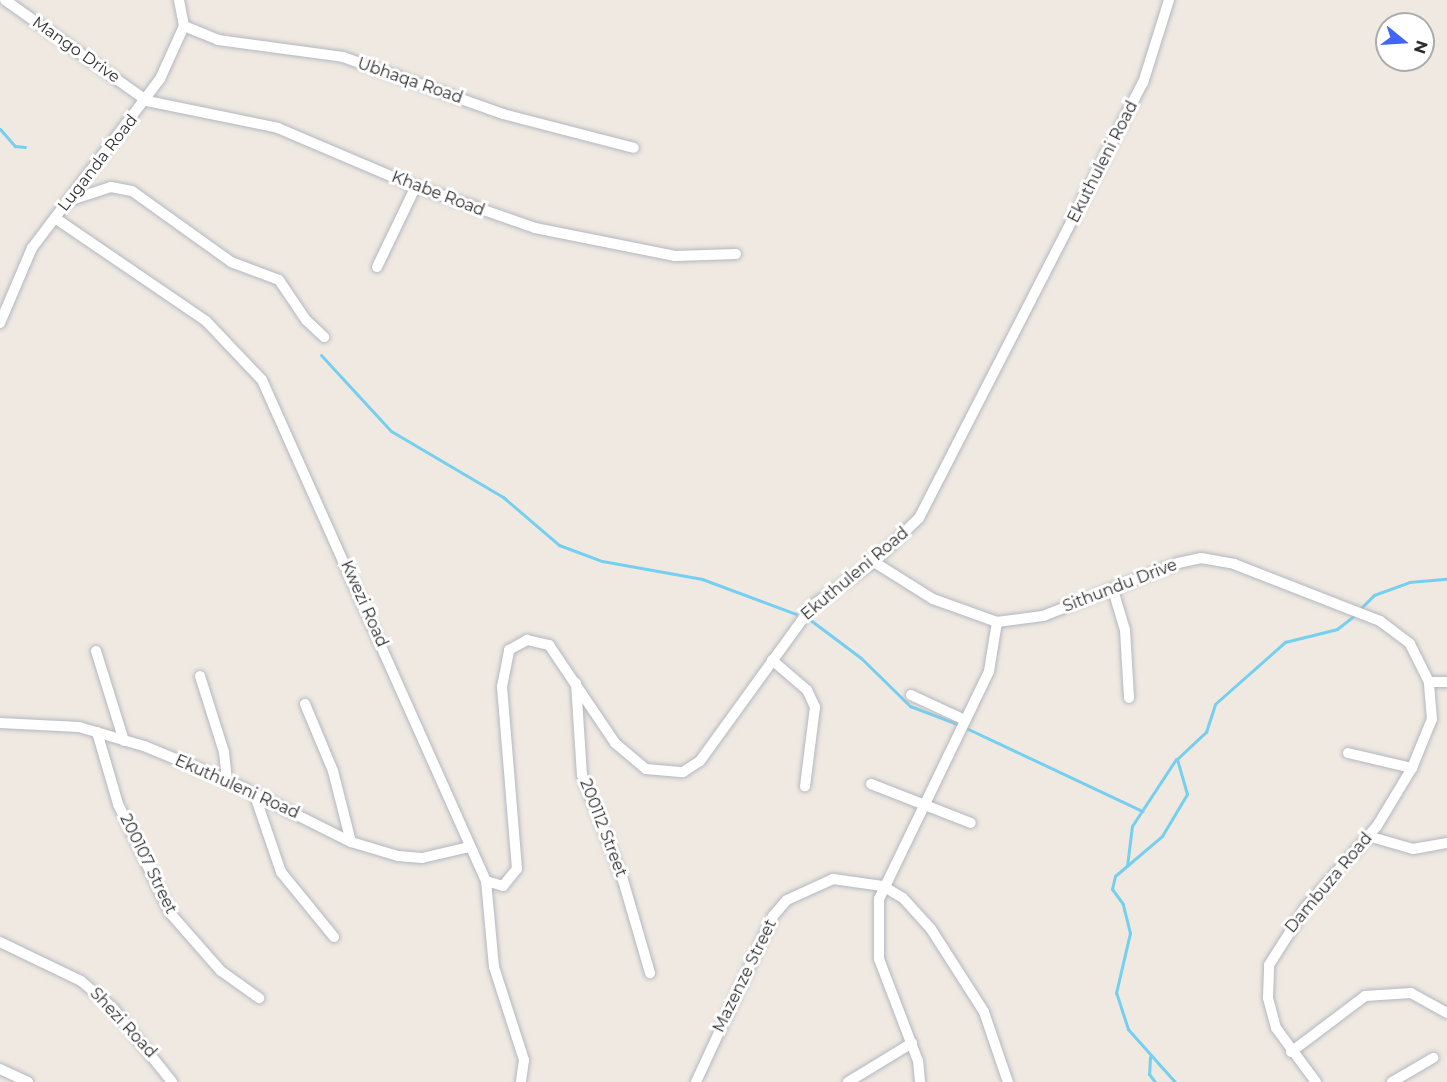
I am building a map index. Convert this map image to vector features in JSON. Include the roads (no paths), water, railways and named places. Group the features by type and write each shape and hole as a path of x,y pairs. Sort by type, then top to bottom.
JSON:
{"street":[{"name":"Mango Drive","path":"5,0 147,101"},
{"path":"179,0 184,26"},
{"name":"Ekuthuleni Road","path":"486,881 503,886 517,869 503,663 518,643 538,641 549,645 576,679 615,743 639,764 665,774 683,772 700,761 813,605 874,562 919,518 963,441 1143,83 1169,0"},
{"name":"Luganda Road","path":"0,323 17,276 55,218 147,101 184,26"},
{"name":"Ubhaqa Road","path":"184,26 238,44 343,57 503,114 634,148"},
{"name":"Khabe Road","path":"147,101 278,128 494,216 580,238 697,259 736,254"},
{"path":"377,267 416,186"},
{"path":"71,200 111,187 132,191 231,262 279,280 306,320 324,337"},
{"name":"Kwezi Road","path":"55,218 206,321 262,380 486,881 494,968 524,1060 520,1082"},
{"name":"Sithundu Drive","path":"874,562 933,599 997,622 1043,616 1201,558 1234,564 1351,605 1380,621 1410,645 1429,682"},
{"path":"1113,590 1125,630 1129,698"},
{"path":"920,1082 912,1043 879,959 876,924 883,886 920,804 989,670 997,622"},
{"path":"96,651 124,741"},
{"path":"772,660 807,690 815,707 805,786"},
{"path":"200,676 224,752 227,780"},
{"name":"200112 Street","path":"576,679 582,775 623,880 650,973"},
{"path":"1429,682 1447,682"},
{"name":"Dambuza Road","path":"1316,1082 1291,1052 1276,1028 1268,998 1269,965 1305,907 1368,836 1412,768 1432,719 1429,682"},
{"path":"911,695 965,720"},
{"path":"306,704 333,771 351,842"},
{"name":"Ekuthuleni Road","path":"0,723 97,732 124,741 227,780 351,842 422,858 469,847"},
{"name":"200107 Street","path":"97,732 118,804 170,913 221,971 259,998"},
{"path":"1348,753 1412,768"},
{"path":"871,784 971,823"},
{"path":"254,793 277,865 334,937"},
{"path":"1368,836 1413,849 1447,843"},
{"name":"Mazenze Street","path":"696,1082 755,951 787,900 833,879 883,886"},
{"path":"883,886 903,898 963,972 984,1012 1008,1082"},
{"name":"Shezi Road","path":"0,942 81,981 126,1022 172,1082"},
{"path":"1291,1052 1365,996 1411,993 1447,1013"},
{"path":"848,1082 912,1043"},
{"path":"1392,1082 1433,1058"},
{"path":"0,1069 28,1082"}],"waterway":[{"path":"0,129 15,146 25,147"},
{"path":"321,355 391,431 503,497 559,545 602,561 702,579 796,614"},
{"path":"1359,610 1374,595 1409,582 1447,579"},
{"path":"1175,1082 1128,1029 1116,993 1130,933 1123,904 1112,889 1115,876 1162,836 1187,794 1177,759 1206,732 1215,704 1285,642 1337,629 1355,615"},
{"path":"809,619 861,658 910,706 960,725"},
{"path":"966,728 1142,811"},
{"path":"1127,866 1132,826 1176,759"},
{"path":"1150,1057 1149,1074 1155,1082"}]}
